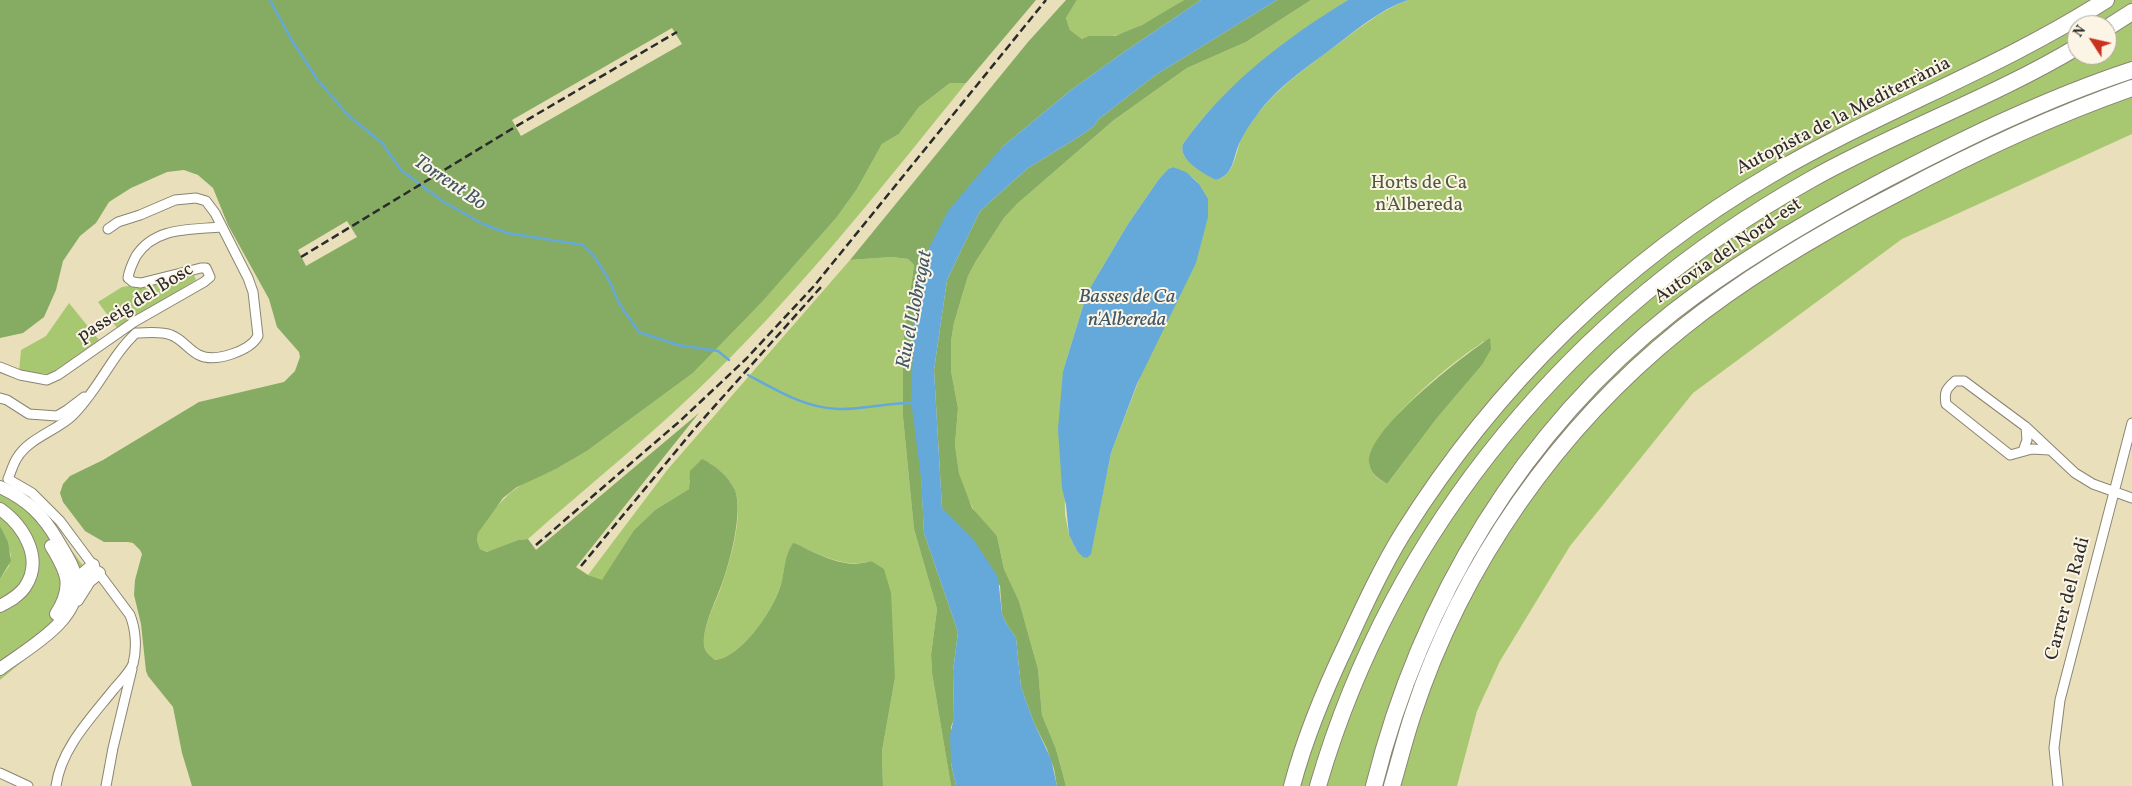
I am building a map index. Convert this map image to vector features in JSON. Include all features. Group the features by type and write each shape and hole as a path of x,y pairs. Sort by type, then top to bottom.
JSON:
{"highway":[{"name":"Autopista de la Mediterrània","path":"1292,786 1325,689 1360,614 1402,535 1440,478 1488,415 1537,358 1651,255 1744,190 1844,135 2022,49 2106,0"},
{"path":"2117,22 2132,12"},
{"path":"1318,786 1334,736 1365,661 1383,622 1419,555 1460,492 1501,438 1582,348 1632,302 1667,274 1752,214 1832,168 2025,75 2067,52"},
{"name":"Autovia del Nord-est","path":"1374,786 1386,738 1414,660 1436,609 1463,559 1501,498 1543,441 1590,388 1619,360 1672,313 1705,289 1744,262 1826,212 1938,151 2056,99 2132,70"},
{"name":"Autovia del Nord-est","path":"1392,786 1413,713 1430,666 1478,567 1517,505 1545,468 1619,384 1702,314 1777,261 1836,226 1944,169 2059,117 2132,88"}],"main road":[{"path":"3,481 17,496 71,575 89,574"},
{"path":"17,496 30,504 46,523 67,556 89,574"},
{"path":"0,509 23,532 31,548 33,558 30,576 24,588 18,595 0,606"},
{"path":"56,555 68,582 67,604"},
{"path":"0,669 46,636 89,574"}],"street":[{"path":"106,786 132,666 135,644 132,621 89,574 60,521 32,493 3,481 21,452 71,417 95,388 127,341 136,333 170,334 195,352 206,357 232,353 255,341 258,336 252,292 248,278 215,214 206,201 190,198 160,204 140,215 118,222 108,229"},
{"name":"passeig del Bosc","path":"0,367 20,375 47,380 58,375 134,322 210,277 206,268 201,268 141,283 133,282 128,278 129,270 141,248 163,234 221,227"},
{"path":"134,322 136,333"},
{"path":"2049,450 2032,449 2010,455 1946,404 1944,396 1946,389 1955,381 1964,381 2026,427 2075,473 2093,484 2132,498"},
{"path":"0,398 7,400 29,414 57,416 95,388"},
{"name":"Carrer del Radi","path":"2058,786 2054,748 2060,700 2132,422"},
{"path":"2023,452 2028,440 2026,427"},
{"path":"56,786 59,772 75,741 86,724 132,666"},
{"path":"0,773 28,786"}],"green space":[{"path":"0,0 1036,0 966,83 950,83 919,107 899,134 882,144 857,189 837,217 762,302 693,373 587,451 556,469 517,487 503,498 478,533 477,541 480,549 487,552 518,540 528,539 536,550 699,413 576,567 588,575 602,580 634,530 655,510 689,489 690,471 702,459 717,468 732,485 735,490 738,513 730,557 704,636 706,650 715,660 735,651 746,641 772,606 781,584 786,558 793,543 840,562 855,564 871,561 884,569 891,593 895,678 882,751 883,786 192,786 182,753 173,707 146,671 141,624 134,595 135,580 142,554 133,543 104,542 85,531 63,502 60,493 63,484 70,476 103,460 199,402 284,382 295,371 300,357 299,352 277,327 269,299 228,225 213,188 198,175 184,170 167,172 131,188 109,202 96,223 80,236 63,261 56,290 44,317 23,333 0,338","holes":["672,28 682,44 521,136 512,120","347,221 357,237 306,266 298,250"]},
{"path":"1066,0 1077,0 1066,18 1070,30 1082,39 1089,36 1115,36 1142,25 1184,0 1201,0 1071,90 1002,147 924,258 914,324 924,533 958,632 953,671 954,719 951,727 951,763 956,786 951,786 932,673 931,655 937,609 914,529 903,417 903,344 914,265 908,259 891,257 850,260 1028,42"},
{"path":"1077,0 1184,0 1152,20 1126,32 1113,36 1082,39 1070,30 1066,18"},
{"path":"1277,0 1311,0 1246,42 1187,68 1114,120 1018,203 1004,218 968,276 954,323 951,341 951,371 958,408 955,445 959,473 972,508 997,536 1004,569 1019,601 1038,669 1042,715 1056,749 1066,786 1057,786 1054,769 1047,749 1034,723 1021,687 1016,638 1002,614 1000,586 942,508 934,370 947,280 980,211 1028,168 1093,127 1099,119 1154,76"},
{"name":"Horts de Ca n'Albereda","path":"1311,0 1348,0 1280,48 1238,82 1218,101 1183,144 1182,150 1188,160 1216,180 1228,173 1244,133 1276,93 1303,70 1368,22 1408,0 2132,0 2132,134 1902,239 1693,393 1570,546 1500,661 1477,711 1457,786 1066,786 1056,749 1042,715 1038,669 1019,601 1004,569 997,536 976,515 959,473 955,445 958,408 951,371 951,341 954,323 968,276 1004,218 1018,203 1114,120 1187,68 1246,42","holes":["1173,167 1193,178 1199,184 1139,380 1111,453 1094,536 1077,551 1069,535 1065,514 1063,371 1087,293 1128,224 1159,179 1168,169","1484,341 1482,365 1437,418 1387,484 1377,478 1369,465 1372,449 1392,420 1451,365"]},
{"path":"950,83 966,83 815,266 751,337 695,393 528,539 518,540 488,552 480,549 477,541 478,533 492,511 510,493 525,482 556,469 587,451 693,373 762,302 837,217 857,189 882,144 899,134 919,107"},
{"path":"891,257 908,259 914,265 903,344 903,417 914,529 937,609 931,655 932,673 951,786 883,786 882,751 895,678 872,561 863,563 840,562 793,544 786,558 778,594 756,630 735,651 725,657 715,660 707,652 704,636 731,556 738,511 737,498 732,484 710,463 689,480 689,489 655,510 634,530 602,581 588,575 668,469 850,260"},
{"path":"194,275 196,280 117,328 98,302 122,287"},
{"path":"69,303 99,340 50,374 19,372 21,350 46,336"},
{"path":"1490,338 1491,349 1482,365 1437,418 1387,484 1378,478 1371,470 1369,462 1372,448 1383,432 1399,413 1439,376"},
{"path":"0,481 12,484 46,516 87,571 86,592 79,607 35,651 0,680 0,579 9,566 11,555 0,526"},
{"path":"0,526 8,542 11,561 0,579"}],"water":[{"path":"1201,0 1277,0 1154,76 1099,119 1093,127 1028,168 980,211 947,280 934,370 942,508 973,539 998,577 1002,614 1016,638 1021,687 1034,723 1051,759 1057,786 956,786 951,763 950,735 954,718 953,671 958,632 924,533 921,478 911,400 914,324 924,258 948,211 1002,147 1071,90"},
{"path":"1348,0 1408,0 1387,9 1368,22 1282,87 1265,105 1245,132 1230,170 1222,178 1216,180 1193,165 1184,155 1182,150 1183,144 1218,102 1237,82 1280,46"},
{"name":"Basses de Ca n'Albereda","path":"1173,167 1186,172 1199,184 1208,199 1208,217 1196,263 1137,384 1111,453 1091,554 1087,558 1077,551 1069,535 1062,488 1058,429 1063,371 1087,293 1128,224 1159,179 1168,169"}],"waterway":[{"name":"Torrent Bo","path":"270,0 291,39 317,79 348,115 382,143 401,170 442,201 483,224 507,233 583,245 594,256 609,280 620,305 639,332 678,345 718,351 729,360"},
{"name":"Torrent Bo","path":"748,375 802,402 826,408 847,409 914,403"}],"railway":[{"path":"536,545 680,421 746,359 814,286 1046,0"},
{"path":"301,257 515,127 677,32"},
{"path":"581,566 696,427 821,287"}],"water label":[{"name":"Riu el Llobregat","path":"916,310"}]}
